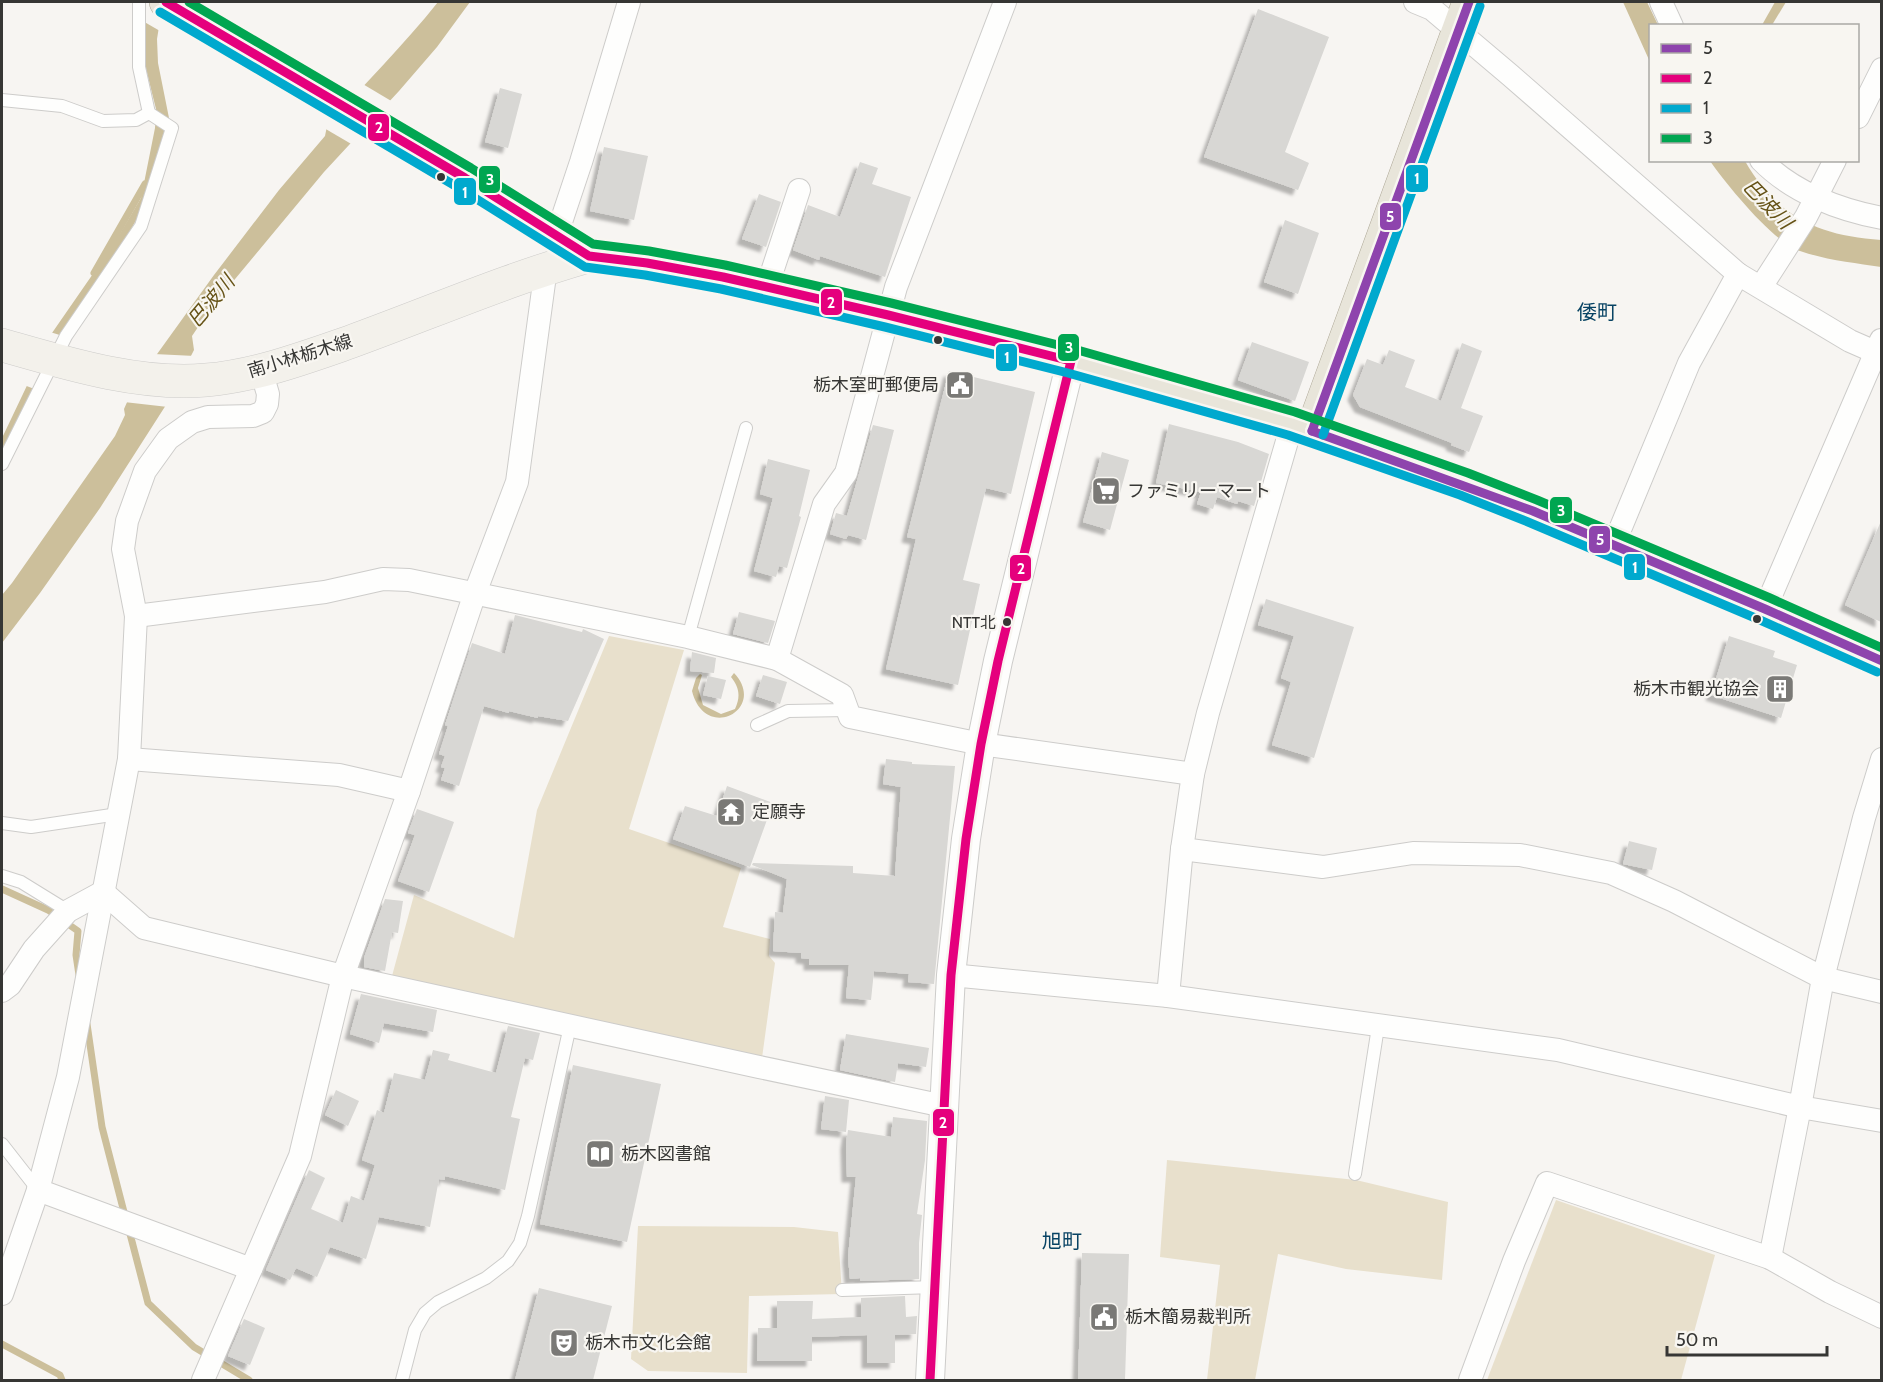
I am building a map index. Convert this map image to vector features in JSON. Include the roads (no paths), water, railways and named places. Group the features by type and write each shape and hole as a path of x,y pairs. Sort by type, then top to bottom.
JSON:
{"main road":[{"path":"166,2 384,130 557,234 589,256 647,263 767,287 888,315 1071,361 1302,428 1464,484 1614,544 1881,661"},
{"path":"1302,428 1463,16"},
{"name":"南小林栃木線","path":"2,345 48,358 141,378 179,381 206,380 261,370 314,355 546,268 589,256"}],"street":[{"path":"557,234 629,2"},
{"path":"777,659 824,504 846,473 896,287 1005,2"},
{"path":"1415,2 1432,9 1463,16 1738,274 1850,341 1880,349 1765,609"},
{"path":"1661,2 1671,24"},
{"path":"1859,113 1881,71"},
{"path":"1764,162 1800,190 1811,207 1881,218"},
{"path":"1761,287 1811,207 1834,162"},
{"path":"767,287 799,190"},
{"path":"206,1374 300,1156 343,976 409,791 475,593 517,482 546,268"},
{"path":"1614,544 1689,363 1738,274"},
{"path":"930,1380 951,975 966,839 981,744 1017,577 1071,361"},
{"path":"2,1294 38,1190 69,1077 129,759 136,616 123,549 127,520 145,471 168,439 192,422 208,417 253,416 263,412 268,394 261,370"},
{"path":"1168,996 1182,849 1193,774 1208,712 1302,428"},
{"path":"136,616 326,592 383,579 410,580 688,637 777,659 842,695 850,717 981,744 1193,774"},
{"path":"129,759 339,775 409,791"},
{"path":"1770,1258 1823,978 1881,759"},
{"path":"1182,849 1323,867 1413,854 1520,855 1611,873 1674,901 1823,978 1881,992"},
{"path":"103,892 144,928 343,976 944,1106"},
{"path":"2,992 10,986 34,949 68,911 103,892"},
{"path":"951,975 1168,996 1378,1027 1558,1050 1800,1107 1881,1121"},
{"path":"1470,1380 1514,1261 1547,1183 1770,1258 1830,1292 1881,1317"},
{"path":"38,1190 251,1269"}],"lane":[{"path":"2,464 48,358 66,336 141,226 172,128 149,113 139,67 139,2"},
{"path":"2,100 62,106 103,121 136,120 149,113"},
{"path":"688,637 746,428"},
{"path":"757,725 788,711 848,710"},
{"path":"2,823 31,827 118,814"},
{"path":"2,876 21,882 68,911"},
{"path":"402,1380 416,1330 425,1313 438,1302 486,1278 508,1261 520,1243 570,1026"},
{"path":"1355,1174 1378,1027"},
{"path":"2,1144 38,1190"},
{"path":"842,1290 935,1287"}],"water":[{"path":"147,2 163,2 157,39 158,63 169,118 147,201 2,456 2,438 52,333 115,242 141,198 155,128 156,109 143,57 143,25"},
{"name":"巴波川","path":"438,2 470,2 437,47 324,172 211,308 192,336 194,350 166,405 100,508 2,643 2,595 115,436 125,415 124,409 132,391 147,368 279,190 325,136 327,126"},
{"path":"1623,2 1647,2 1658,24 1649,24 1649,60"},
{"path":"1775,2 1786,2 1773,24 1763,24"},
{"name":"巴波川","path":"1711,162 1746,162 1771,196 1786,210 1802,220 1838,234 1881,240 1881,267 1820,257 1789,246 1751,212"},
{"path":"734,673 742,686 744,698 739,708 731,715 720,718 709,715 699,707 692,691 696,678 702,675 698,688 703,705 721,714 735,709 737,704 738,692 731,677"}],"waterway":[{"path":"94,273 145,184"},
{"path":"2,889 48,910 78,931 76,955 79,975"},
{"path":"87,1024 102,1127 125,1216"},
{"path":"129,1230 148,1303 194,1347 249,1380"},
{"path":"2,1344 60,1375 62,1380"}],"place":[{"name":"栃木室町郵便局","path":"960,385"},
{"name":"ファミリーマート","path":"1106,491"},
{"name":"NTT北","path":"1007,622"},
{"name":"栃木市観光協会","path":"1780,689"},
{"name":"定願寺","path":"731,812"},
{"name":"栃木図書館","path":"600,1154"},
{"name":"栃木簡易裁判所","path":"1104,1317"},
{"name":"栃木市文化会館","path":"564,1343"}],"district":[{"name":"倭町","path":"1597,312"},
{"name":"旭町","path":"1062,1241"}]}
